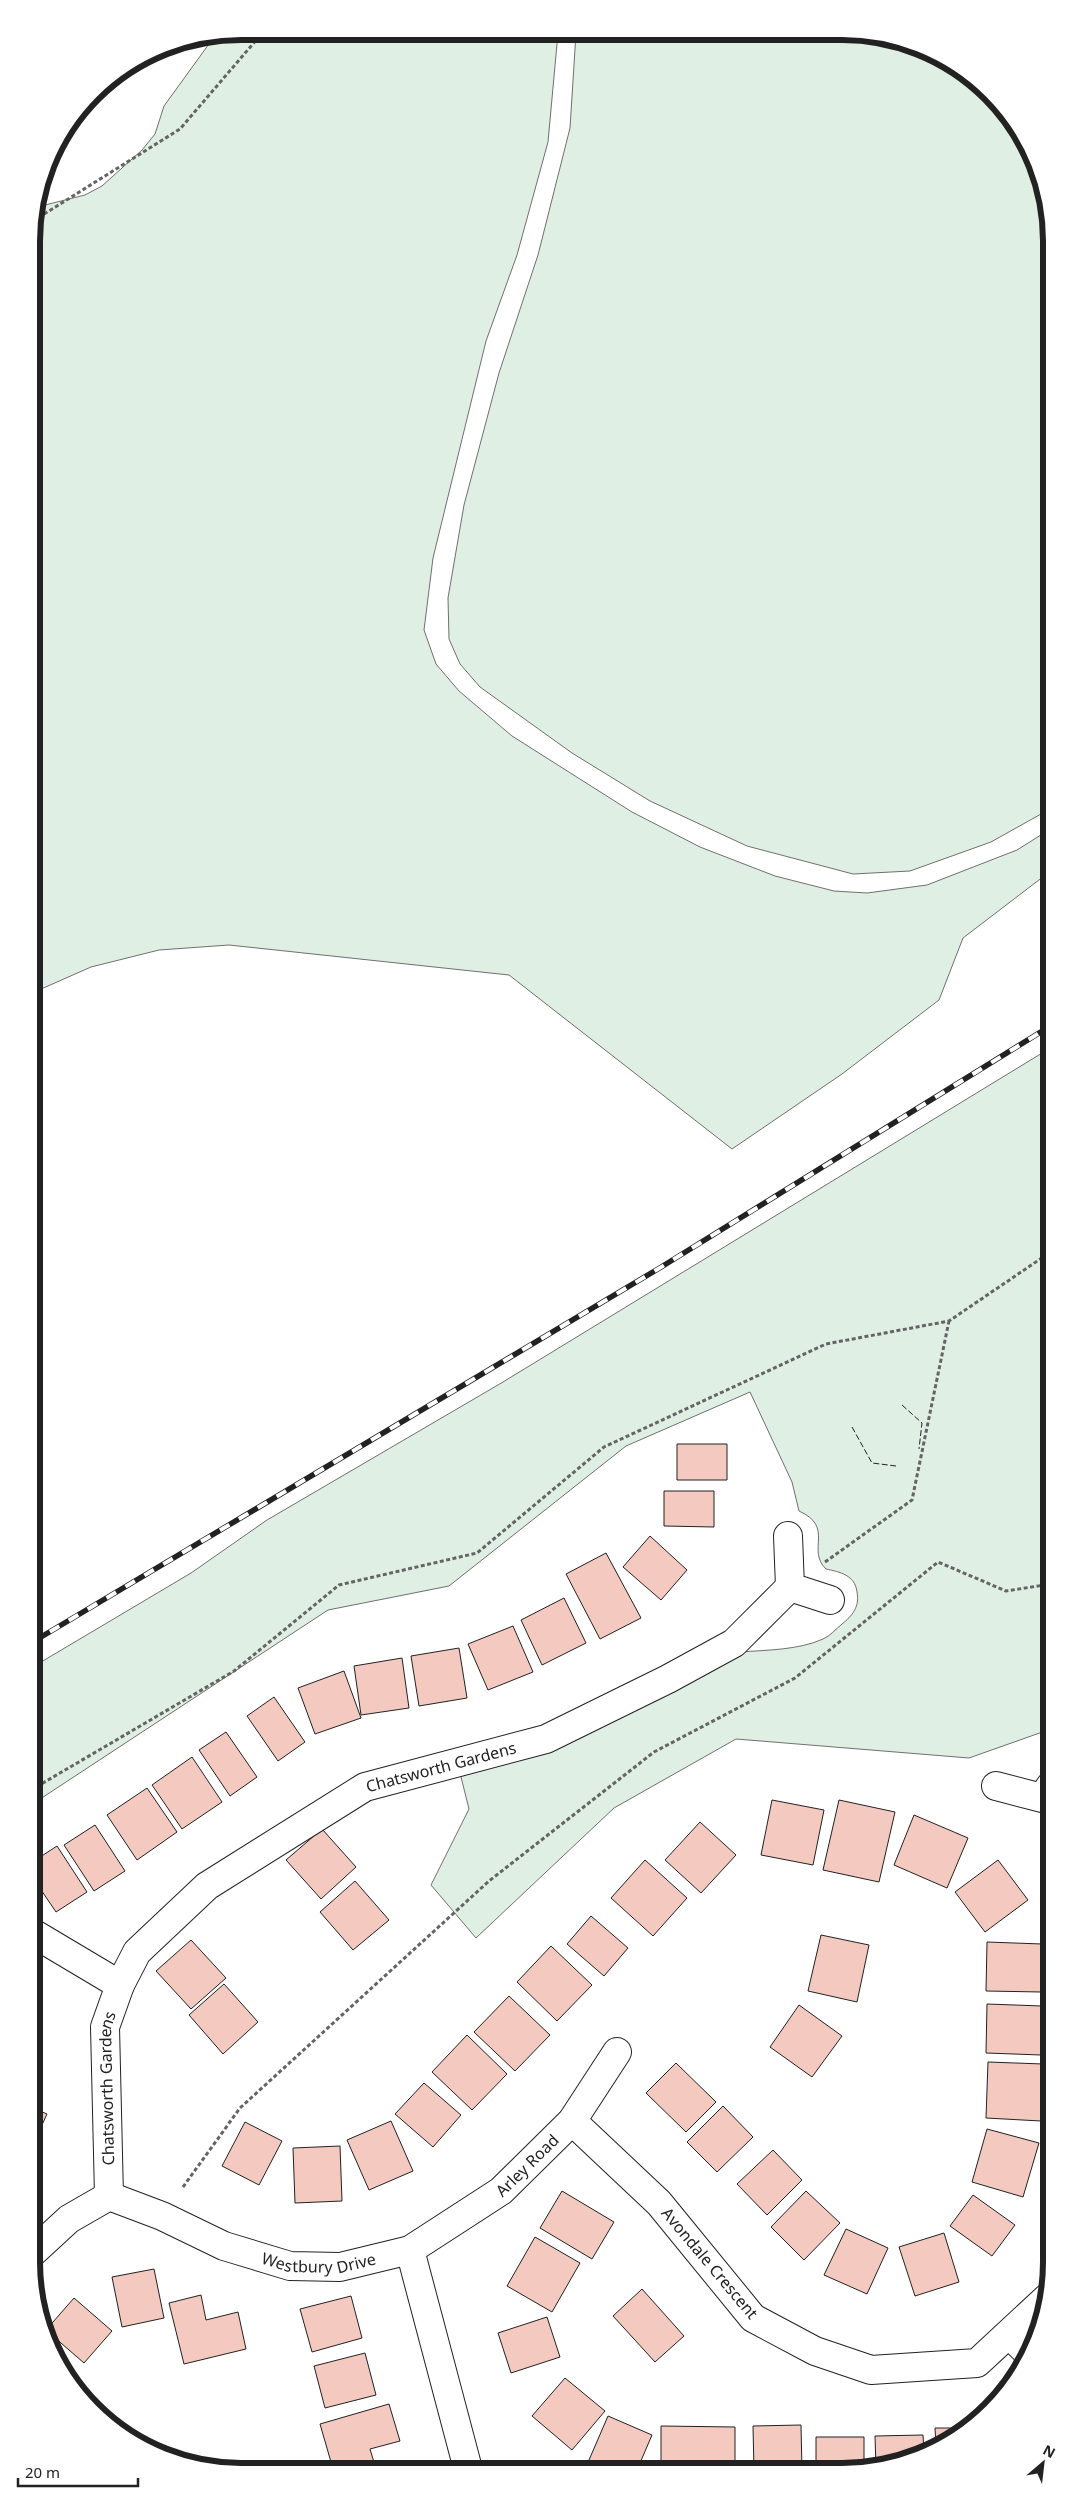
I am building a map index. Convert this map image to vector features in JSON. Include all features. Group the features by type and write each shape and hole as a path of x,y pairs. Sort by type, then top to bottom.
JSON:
{"street":[{"path":"788,1536 790,1587 830,1600"},
{"name":"Chatsworth Gardens","path":"109,2196 106,2027 120,1985 137,1952 207,1886 365,1787 546,1739 668,1679 734,1643 790,1587"},
{"path":"996,1786 1043,1797"},
{"path":"40,1937 120,1985"},
{"name":"Arley Road","path":"410,2250 500,2192 572,2121 617,2052"},
{"name":"Avondale Crescent","path":"572,2121 659,2203 753,2318 816,2350 871,2370 977,2364 1038,2307"},
{"path":"40,2246 69,2219 109,2196"},
{"name":"Westbury Drive","path":"109,2196 162,2216 224,2246 290,2266 340,2267 410,2250"},
{"path":"410,2250 466,2463"},
{"path":"1009,2334 1023,2348"}],"path":[{"path":"42,216 180,129 256,40"},
{"path":"40,1785 234,1671 340,1585 477,1553 604,1447 826,1344 949,1321 1043,1257"},
{"path":"790,1587 912,1500 949,1321"},
{"path":"162,2216 240,2108 490,1881 654,1752 795,1678 938,1562 1006,1591 1043,1585"}],"green space":[{"path":"227,40 557,40 548,142 517,255 486,341 433,558 424,630 436,664 459,691 512,736 632,812 700,847 775,876 834,891 867,893 927,885 1017,850 1043,834 1043,877 963,938 939,1000 842,1074 732,1149 509,975 229,945 159,950 91,967 40,989 40,227 43,205 85,195 102,186 142,150 155,134 164,106 210,43"},
{"path":"576,40 856,40 882,44 919,55 943,67 965,81 1002,118 1028,164 1039,201 1043,227 1043,813 991,842 910,871 853,874 747,846 650,801 572,753 480,687 460,664 449,639 448,598 464,505 499,373 538,255 570,128"},
{"path":"1043,1052 1043,1732 969,1758 736,1739 614,1808 476,1938 431,1885 469,1809 460,1773 740,1652 772,1650 814,1643 831,1634 854,1611 858,1597 856,1586 846,1575 826,1569 821,1562 818,1554 818,1531 816,1524 810,1517 799,1511 792,1482 750,1392 626,1446 449,1586 328,1610 40,1799 40,1663 191,1573 267,1520 503,1382"}],"building":[{"path":"677,1444 727,1444 727,1480 677,1480"},
{"path":"664,1491 714,1491 714,1527 664,1526"},
{"path":"650,1536 687,1570 661,1600 623,1567"},
{"path":"606,1553 641,1618 600,1639 566,1574"},
{"path":"564,1598 586,1643 542,1665 521,1620"},
{"path":"513,1626 533,1672 488,1690 468,1644"},
{"path":"459,1648 467,1698 419,1706 411,1656"},
{"path":"402,1658 409,1708 361,1715 354,1666"},
{"path":"344,1671 361,1718 315,1734 298,1688"},
{"path":"274,1697 305,1742 278,1761 247,1716"},
{"path":"226,1732 257,1777 230,1796 199,1750"},
{"path":"192,1757 222,1802 182,1829 152,1785"},
{"path":"147,1788 177,1832 137,1860 107,1815"},
{"path":"772,1800 824,1810 813,1865 761,1855"},
{"path":"839,1800 895,1812 879,1882 823,1870"},
{"path":"914,1815 968,1838 947,1888 894,1865"},
{"path":"700,1822 736,1855 701,1893 665,1860"},
{"path":"95,1825 125,1871 94,1891 64,1845"},
{"path":"322,1829 356,1867 321,1899 286,1860"},
{"path":"57,1846 87,1892 56,1912 40,1888 40,1857"},
{"path":"645,1860 687,1898 653,1936 611,1898"},
{"path":"998,1860 1028,1900 985,1932 955,1892"},
{"path":"355,1881 389,1920 353,1950 320,1912"},
{"path":"591,1916 628,1948 604,1976 567,1944"},
{"path":"821,1935 869,1945 857,2002 808,1991"},
{"path":"191,1940 226,1978 191,2009 156,1971"},
{"path":"987,1942 1042,1944 1041,1992 986,1991"},
{"path":"551,1946 592,1985 557,2021 517,1982"},
{"path":"224,1984 258,2022 223,2054 189,2015"},
{"path":"509,1996 550,2035 515,2071 474,2032"},
{"path":"987,2004 1042,2006 1041,2055 986,2053"},
{"path":"799,2005 842,2036 812,2077 770,2047"},
{"path":"467,2035 507,2074 472,2110 432,2072"},
{"path":"988,2062 1043,2064 1041,2121 986,2118"},
{"path":"676,2063 716,2102 686,2132 646,2093"},
{"path":"424,2083 461,2115 433,2147 395,2114"},
{"path":"723,2106 753,2137 717,2172 687,2142"},
{"path":"40,2111 47,2114 40,2129"},
{"path":"391,2121 413,2171 369,2190 347,2140"},
{"path":"245,2122 282,2141 259,2185 222,2166"},
{"path":"987,2129 1039,2143 1023,2197 972,2182"},
{"path":"340,2146 342,2201 295,2203 293,2148"},
{"path":"773,2150 802,2180 767,2215 737,2184"},
{"path":"562,2191 614,2222 592,2259 540,2228"},
{"path":"806,2191 840,2223 804,2260 771,2227"},
{"path":"973,2195 1015,2225 992,2256 950,2226"},
{"path":"846,2229 888,2248 867,2294 824,2275"},
{"path":"944,2233 959,2282 915,2296 899,2247"},
{"path":"535,2237 580,2263 552,2312 507,2286"},
{"path":"154,2269 164,2318 122,2327 112,2277"},
{"path":"642,2289 684,2336 655,2362 613,2316"},
{"path":"201,2295 206,2320 238,2312 246,2349 184,2364 169,2303"},
{"path":"351,2296 362,2338 312,2352 300,2309"},
{"path":"74,2298 112,2331 84,2363 54,2337 50,2325"},
{"path":"547,2317 560,2357 511,2373 498,2333"},
{"path":"365,2353 376,2395 325,2408 314,2366"},
{"path":"565,2378 605,2411 572,2450 532,2416"},
{"path":"389,2404 400,2441 370,2449 374,2463 331,2463 320,2424"},
{"path":"608,2416 652,2435 640,2463 596,2463 589,2460"},
{"path":"801,2425 802,2463 754,2463 753,2426"},
{"path":"661,2426 735,2427 735,2463 661,2463"},
{"path":"935,2428 956,2428 943,2436 936,2440"},
{"path":"923,2435 924,2446 876,2460 875,2436"},
{"path":"816,2437 864,2437 864,2462 816,2463"}],"railway":[{"path":"40,1638 658,1269 1043,1031"}],"fence":[{"path":"902,1405 922,1423 919,1449"},
{"path":"852,1427 872,1463 896,1466"}]}
